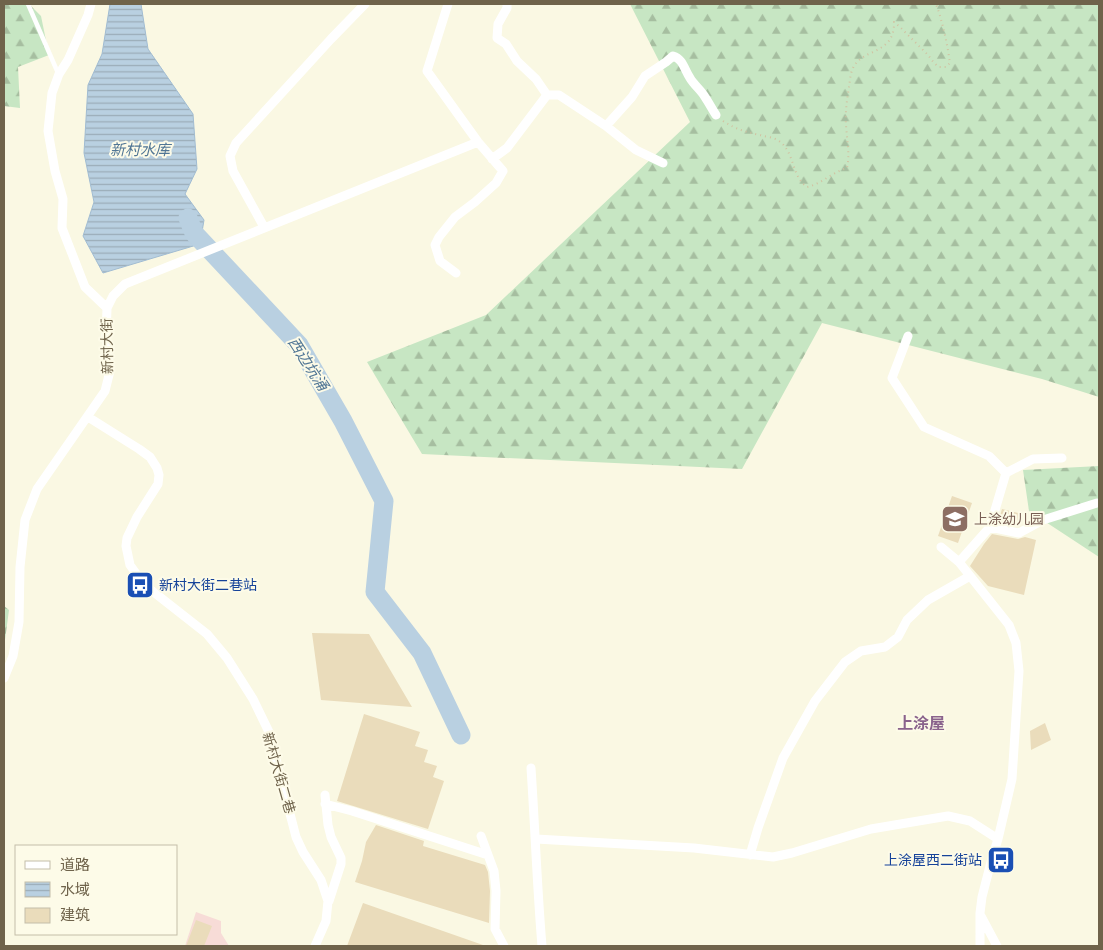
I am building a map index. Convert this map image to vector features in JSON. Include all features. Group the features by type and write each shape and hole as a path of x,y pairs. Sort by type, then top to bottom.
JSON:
{"street":[{"path":"91,4 68,60 58,74 52,93 48,131 55,171 63,199 62,228 85,288 107,308"},
{"path":"264,227 233,171 230,156 236,143 330,39 365,4"},
{"path":"448,4 428,71 478,142 503,171 496,183 475,202 455,216 439,236 435,246 440,262 456,273"},
{"path":"507,4 507,8 498,24 497,38 506,44 517,61 536,79 547,94 559,95 606,126 636,150 663,163"},
{"path":"606,126 632,97 645,76 673,56 678,57 682,62 691,79 707,99 716,115"},
{"path":"492,159 507,148 547,94"},
{"name":"新村大街","path":"4,678 13,656 19,622 20,567 25,520 37,489 105,391 110,371 106,338 107,308 113,296 125,284 478,142"},
{"path":"908,336 892,378 924,427 989,456 1006,473"},
{"name":"新村大街二巷","path":"88,416 150,457 157,468 159,475 158,484 136,517 127,538 126,546 130,565 151,590 207,634 227,658 253,698 269,732 296,836 303,852 321,880 328,901 326,921 315,946"},
{"path":"959,562 990,528 1006,473 1033,458 1062,458"},
{"path":"990,528 1019,533 1043,520 1097,503"},
{"path":"940,547 959,562 1010,625 1016,643 1019,672 1012,779 986,880 980,913 980,946"},
{"path":"750,855 783,758 815,701 845,662 861,651 885,647 898,637 907,620 928,600 970,576"},
{"path":"531,768 542,946"},
{"path":"328,901 341,864 341,858 328,825 325,799 352,811 488,856"},
{"path":"536,839 694,848 773,857 871,830 948,816 970,821 998,839"},
{"path":"481,836 494,871 495,929 504,946"},
{"path":"980,913 997,946"}],"lane":[{"path":"28,4 58,74"}],"path":[{"path":"716,115 736,129 779,141 789,153 798,178 807,187 813,186 832,174 847,168 846,110 853,68 858,61 886,45 894,29 894,22 939,67 946,67 950,63 942,20 936,4"}],"shaded area":[{"path":"196,912 221,921 221,933 229,946 185,946"}],"green space":[{"path":"4,4 29,4 41,16 49,55 18,67 20,108 4,106"},
{"path":"630,4 1099,4 1099,397 1042,379 822,323 742,469 422,454 367,362 486,315 690,122"},
{"path":"1099,466 1099,557 1029,511 1023,470"},
{"path":"4,606 9,610 5,640 4,640"}],"water":[{"name":"新村水库","path":"110,4 141,4 148,49 193,114 197,169 185,194 204,220 200,244 103,273 83,236 94,202 84,153 88,85 102,54"}],"building":[{"name":"上涂幼儿园","path":"952,496 972,503 958,543 938,536"},
{"path":"1002,509 1018,513 1017,526 998,522"},
{"path":"992,534 1036,540 1024,595 988,586 970,566"},
{"path":"312,633 369,634 412,707 321,700"},
{"path":"364,714 420,732 415,746 428,750 424,762 437,766 433,777 444,781 428,829 337,801"},
{"path":"1045,723 1051,740 1031,750 1030,731"},
{"path":"376,825 424,841 423,846 485,865 488,872 490,891 489,923 355,882 366,842"},
{"path":"363,903 483,945 483,946 347,946"},
{"path":"196,920 212,926 204,946 186,946"}],"waterway":[{"name":"西边坑涌","path":"188,218 194,233 299,345 343,421 384,501 375,592 422,653 461,735"}],"place":[{"name":"上涂幼儿园","path":"955,519"},
{"name":"新村大街二巷站","path":"140,585"},
{"name":"上涂屋西二街站","path":"1001,860"}],"district":[{"name":"上涂屋","path":"921,723"}]}
